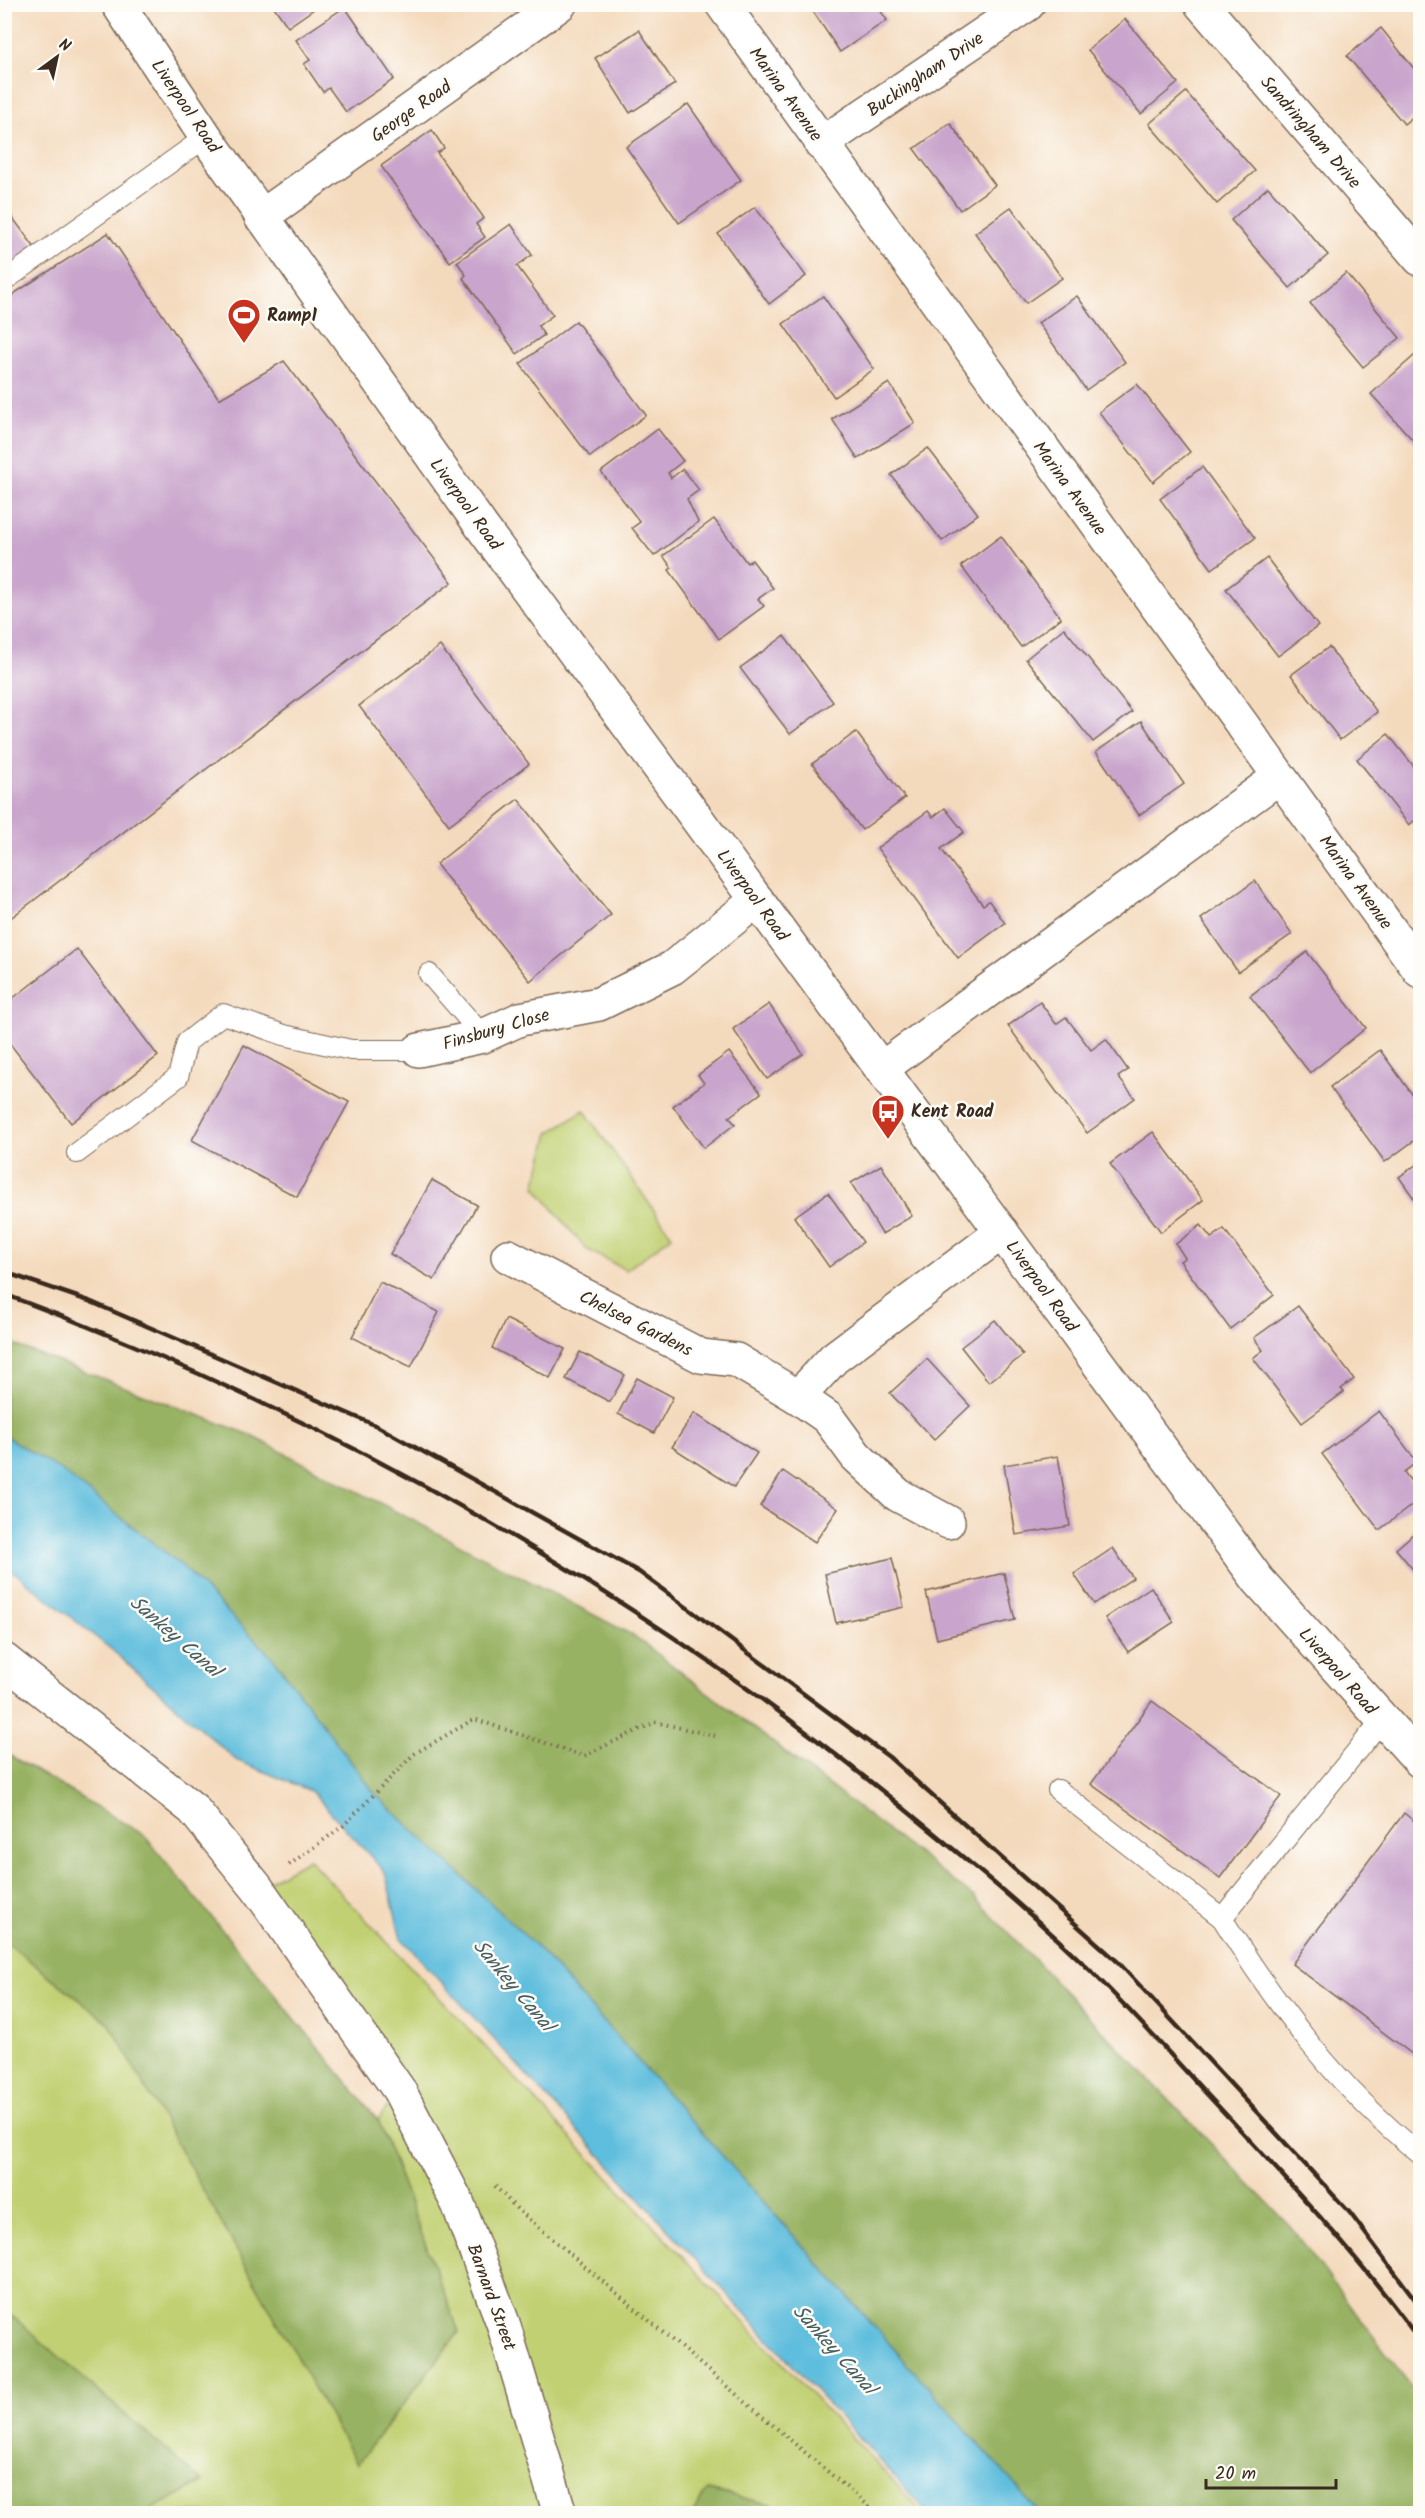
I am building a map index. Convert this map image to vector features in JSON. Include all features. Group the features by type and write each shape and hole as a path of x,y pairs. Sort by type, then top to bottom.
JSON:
{"street":[{"name":"Liverpool Road","path":"118,4 261,217 482,527 1258,1580 1381,1721 1420,1761"},
{"name":"George Road","path":"261,217 560,4"},
{"name":"Marina Avenue","path":"722,4 1420,971"},
{"name":"Buckingham Drive","path":"821,144 1028,4"},
{"name":"Sandringham Drive","path":"1201,4 1420,260"},
{"path":"881,1069 1279,777"},
{"name":"Finsbury Close","path":"419,1050 483,1036 520,1019 599,1004 672,969 757,900"},
{"path":"798,1397 834,1358 1002,1232"},
{"name":"Chelsea Gardens","path":"508,1256 701,1356 736,1360 798,1397 828,1418 856,1456 898,1495 948,1522"},
{"name":"Barnard Street","path":"4,1659 193,1809 257,1888 399,2090 458,2204 503,2322 560,2514"}],"lane":[{"path":"4,280 206,137"},
{"path":"429,974 483,1036"},
{"path":"77,1153 178,1077 187,1042 223,1014 284,1035 351,1050 419,1050"},
{"path":"1222,1918 1381,1721"},
{"path":"1058,1790 1222,1918 1263,1983 1331,2072 1377,2118 1420,2154"}],"path":[{"path":"257,1888 343,1826 414,1754 474,1719 584,1756 655,1722 716,1736"},
{"path":"492,2183 517,2209 878,2514"}],"green space":[{"path":"584,1110 672,1236 626,1270 586,1249 535,1187 549,1133"},
{"path":"4,1341 248,1434 634,1636 974,1897 1291,2227 1420,2398 1420,2513 1040,2513 535,1945 376,1795 273,1658 181,1565 62,1471 5,1436"},
{"path":"4,1752 144,1835 378,2120 459,2332 357,2464 109,2023 5,1941"},
{"path":"309,1859 923,2513 809,2513 708,2490 693,2514 144,2513 202,2482 5,2310 4,1941 109,2023 357,2464 459,2332 378,2120 399,2090 257,1888"},
{"path":"5,2310 203,2482 144,2513 5,2513"},
{"path":"707,2490 809,2513 693,2513"}],"water":[{"name":"Sankey Canal","path":"5,1436 62,1471 181,1565 273,1658 376,1795 535,1945 1040,2513 928,2513 401,1938 385,1872 311,1791 236,1760 112,1650 5,1565"}],"building":[{"path":"272,4 321,4 288,27"},
{"path":"808,4 876,4 887,20 840,52"},
{"path":"345,7 394,79 346,112 329,88 323,92 304,64 310,60 296,40"},
{"path":"1125,19 1178,83 1141,114 1088,50"},
{"path":"1381,28 1420,76 1420,111 1404,124 1347,56"},
{"path":"639,30 675,84 630,113 595,58"},
{"path":"1186,92 1255,171 1217,204 1149,124"},
{"path":"688,104 741,180 679,223 626,147"},
{"path":"950,123 995,185 960,210 914,149"},
{"path":"432,130 444,148 437,153 484,218 476,224 485,237 450,262 381,166"},
{"path":"1268,187 1328,255 1290,288 1231,220"},
{"path":"4,206 38,252 4,274"},
{"path":"755,207 806,276 769,304 718,234"},
{"path":"1011,207 1062,278 1026,303 975,233"},
{"path":"511,224 532,255 517,266 553,315 538,326 544,335 517,354 463,278 466,275 457,262"},
{"path":"108,233 219,399 284,361 452,582 4,923 4,300"},
{"path":"1346,273 1400,338 1363,367 1310,303"},
{"path":"823,296 874,369 834,397 783,324"},
{"path":"1077,296 1125,362 1086,390 1038,323"},
{"path":"576,321 646,415 590,457 520,364"},
{"path":"1415,355 1420,361 1420,448 1371,394"},
{"path":"889,383 915,423 858,459 832,419"},
{"path":"1137,384 1190,452 1153,482 1099,412"},
{"path":"658,429 683,461 668,473 671,478 683,469 699,490 687,499 698,522 654,556 632,528 640,522 601,472"},
{"path":"928,448 978,514 942,541 891,475"},
{"path":"1202,467 1255,538 1212,569 1160,499"},
{"path":"714,519 747,563 752,560 773,588 758,599 764,606 719,639 669,570 672,568 663,556"},
{"path":"1001,536 1061,618 1021,647 961,566"},
{"path":"1267,558 1318,626 1278,656 1226,589"},
{"path":"1064,628 1132,712 1093,742 1026,659"},
{"path":"784,636 833,702 790,734 740,668"},
{"path":"440,646 529,764 449,825 359,706"},
{"path":"1329,647 1377,712 1340,740 1291,675"},
{"path":"1141,721 1184,784 1139,815 1096,752"},
{"path":"856,732 905,798 862,830 812,764"},
{"path":"1388,734 1420,774 1420,816 1409,825 1357,759"},
{"path":"518,799 611,915 530,981 436,864"},
{"path":"945,808 964,832 941,849 983,905 989,901 1005,923 958,958 877,848 928,811 933,817"},
{"path":"1255,881 1292,934 1238,972 1201,919"},
{"path":"77,949 158,1056 71,1123 4,1036 4,1005"},
{"path":"1307,952 1366,1028 1310,1073 1250,996"},
{"path":"1040,1002 1056,1024 1066,1017 1091,1050 1106,1039 1128,1070 1118,1077 1135,1098 1087,1133 1008,1026"},
{"path":"769,1004 803,1054 767,1079 733,1029"},
{"path":"244,1045 349,1102 297,1197 192,1140"},
{"path":"1380,1050 1420,1105 1420,1136 1385,1162 1330,1087"},
{"path":"729,1052 761,1093 729,1117 735,1124 704,1148 673,1106 704,1083 698,1075"},
{"path":"1153,1132 1203,1200 1161,1232 1110,1164"},
{"path":"1420,1162 1420,1207 1399,1177"},
{"path":"881,1165 912,1216 882,1234 851,1183"},
{"path":"432,1180 477,1205 434,1280 390,1254"},
{"path":"828,1193 863,1242 829,1267 794,1217"},
{"path":"1201,1225 1211,1238 1224,1229 1274,1295 1230,1329 1180,1261 1185,1258 1176,1244"},
{"path":"380,1282 439,1312 411,1367 352,1337"},
{"path":"1298,1306 1354,1379 1341,1389 1344,1392 1302,1423 1253,1358 1263,1350 1254,1338"},
{"path":"506,1319 565,1349 550,1378 492,1348"},
{"path":"995,1320 1023,1355 989,1382 961,1347"},
{"path":"580,1352 625,1375 610,1402 566,1379"},
{"path":"927,1359 970,1406 934,1440 890,1393"},
{"path":"637,1378 673,1397 654,1433 618,1414"},
{"path":"1379,1411 1417,1462 1404,1472 1412,1483 1420,1476 1420,1499 1379,1530 1322,1454"},
{"path":"694,1413 757,1453 734,1487 672,1447"},
{"path":"1058,1456 1070,1526 1016,1535 1004,1465"},
{"path":"783,1471 838,1509 815,1542 760,1506"},
{"path":"1420,1528 1420,1578 1396,1549"},
{"path":"1113,1548 1133,1578 1094,1604 1074,1574"},
{"path":"892,1558 904,1607 836,1623 825,1574"},
{"path":"1004,1573 1015,1620 937,1639 926,1592"},
{"path":"1151,1587 1174,1622 1128,1652 1105,1618"},
{"path":"1152,1701 1281,1796 1220,1878 1091,1784"},
{"path":"1404,1813 1420,1826 1420,2060 1292,1964"}],"railway":[{"path":"4,1272 89,1301 377,1426 639,1572 889,1757 1118,1962 1350,2213 1420,2306"},
{"path":"4,1294 128,1343 250,1397 369,1457 486,1521 601,1590 712,1664 820,1742 991,1881 1099,1979 1316,2212 1420,2341"}],"place":[{"name":"Ramp1","path":"244,344"},
{"name":"Kent Road","path":"888,1140"}]}
